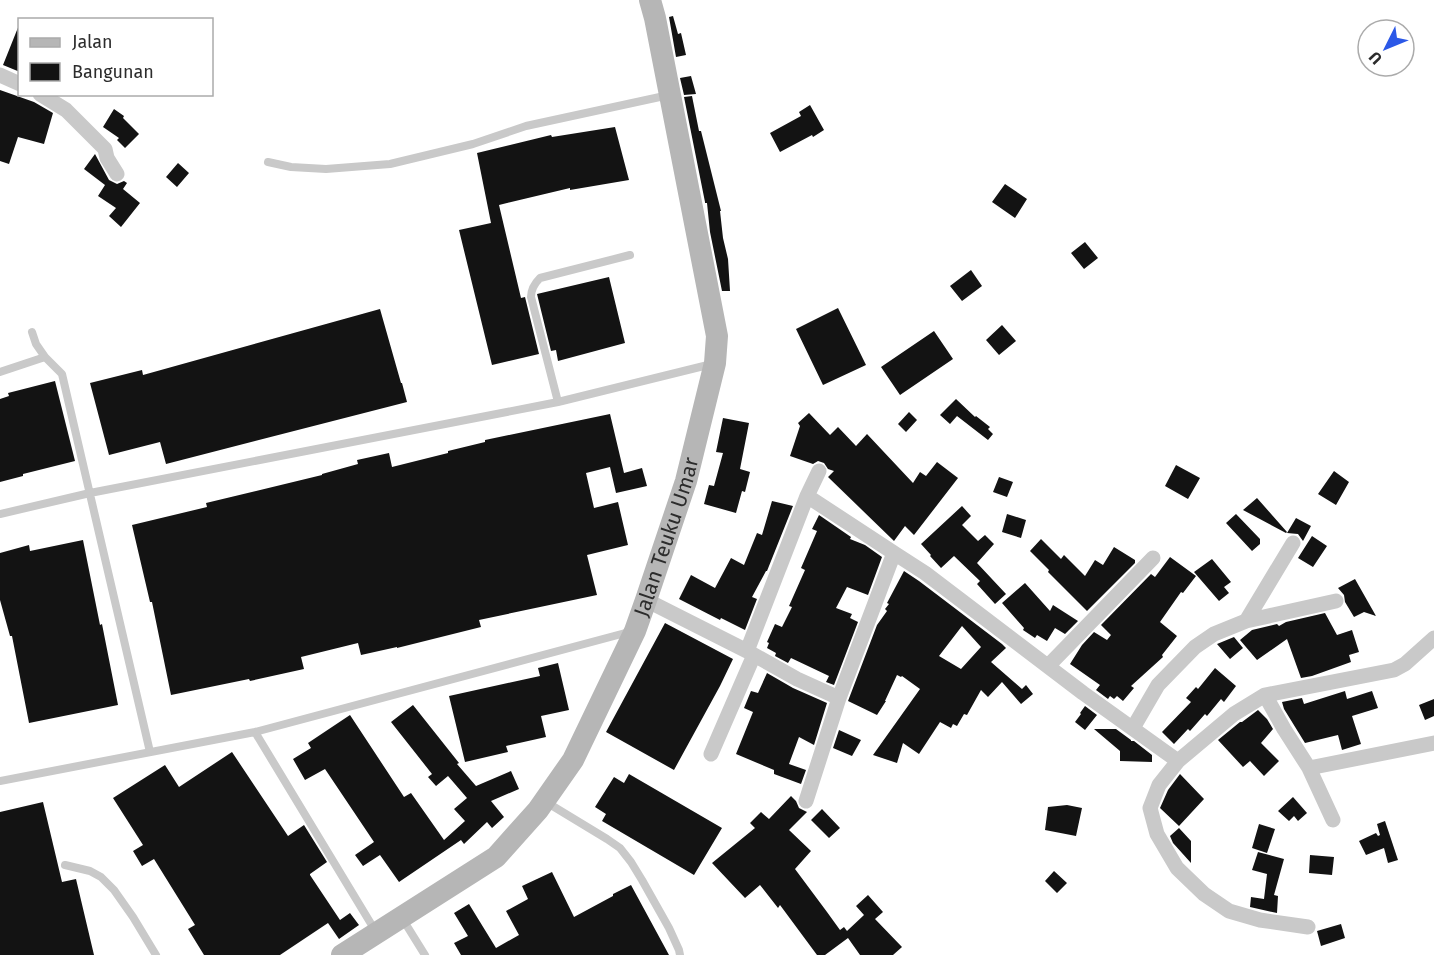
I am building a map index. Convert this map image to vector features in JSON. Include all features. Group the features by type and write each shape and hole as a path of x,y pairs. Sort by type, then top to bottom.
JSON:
{"main road":[{"name":"Jalan Teuku Umar","path":"342,955 496,857 544,801 573,760 635,631 686,481 715,363 717,336 650,0"}],"street":[{"path":"0,75 18,83"},
{"path":"43,96 66,110 105,149 117,174"},
{"path":"711,754 751,653 807,496 819,471"},
{"path":"807,496 925,573 1178,761"},
{"path":"1246,621 1293,543"},
{"path":"806,801 839,698 894,553"},
{"path":"1048,666 1153,558"},
{"path":"646,600 797,679 839,698"},
{"path":"1133,728 1158,685 1195,647 1214,634 1246,621 1336,601"},
{"path":"1308,927 1260,920 1229,911 1204,894 1177,868 1157,834 1150,808 1159,785 1178,761 1234,714 1265,695 1394,670 1405,664 1434,638"},
{"path":"1265,695 1309,768 1333,820"},
{"path":"1309,768 1434,743"}],"lane":[{"path":"268,162 291,167 326,169 390,164 473,144 526,126 670,95"},
{"path":"558,402 531,297 535,283 540,278 630,255"},
{"path":"32,332 36,344 45,357 62,374 150,752"},
{"path":"0,372 45,357"},
{"path":"0,514 90,493 558,402 715,363"},
{"path":"0,781 255,732 635,631"},
{"path":"255,732 377,933"},
{"path":"544,801 620,848 631,862 669,928 680,955"},
{"path":"65,865 90,871 101,877 114,890 156,955"},
{"path":"402,917 425,955"}],"building":[{"path":"673,16 678,34 681,33 686,55 676,57 669,17"},
{"path":"18,28 18,71 3,65"},
{"path":"691,76 696,94 684,95 680,78"},
{"path":"0,90 34,102 53,113 44,144 18,137 9,164 0,161"},
{"path":"692,96 721,211 730,291 722,291 710,232 707,203 705,203 684,97"},
{"path":"810,105 824,130 780,152 770,133 801,116 799,112"},
{"path":"114,109 124,116 123,118 139,134 125,148 117,140 119,138 103,127"},
{"path":"615,127 629,180 570,190 570,188 499,205 521,298 525,297 539,354 492,365 459,230 491,223 477,153 551,135 552,137"},
{"path":"95,154 109,180 117,184 124,181 127,183 123,189 140,203 121,227 109,216 116,208 98,196 105,185 84,169"},
{"path":"178,163 189,173 177,187 166,177"},
{"path":"1005,184 1027,199 1015,218 992,202"},
{"path":"1085,242 1098,258 1084,269 1071,253"},
{"path":"971,270 982,286 962,301 950,286"},
{"path":"609,277 625,343 558,361 556,350 551,351 537,294"},
{"path":"838,308 866,365 823,385 796,329"},
{"path":"380,309 407,402 166,464 160,442 109,455 90,383 142,370 143,375"},
{"path":"1002,325 1016,341 999,355 986,340"},
{"path":"934,331 953,359 900,395 881,367"},
{"path":"55,381 75,461 0,482 0,399 9,396 8,393"},
{"path":"956,399 975,417 990,427 988,429 993,434 988,440 957,416 950,424 940,415"},
{"path":"909,412 917,420 906,432 898,424"},
{"path":"809,413 830,435 838,427 856,446 867,434 913,483 920,472 926,476 937,462 958,478 914,535 905,526 894,541 828,477 834,471 828,469 824,463 818,461 813,464 790,456 800,426 798,423"},
{"path":"610,414 624,473 642,468 647,486 616,493 610,467 586,473 594,508 618,502 628,545 587,555 597,595 479,620 481,627 397,648 361,655 358,643 301,657 304,669 171,695 152,602 150,602 132,525 207,507 206,503 322,475 358,464 357,460 389,453 392,467 448,453 448,451 485,442 485,440"},
{"path":"723,418 749,423 740,469 750,472 736,513 704,504 709,485 714,486 723,453 716,452"},
{"path":"1176,465 1200,478 1188,499 1165,486"},
{"path":"1334,471 1349,482 1336,505 1318,494"},
{"path":"999,477 1013,482 1007,497 993,492"},
{"path":"1257,498 1287,532 1286,533 1243,510"},
{"path":"772,501 793,506 767,571 752,597 757,599 745,630 679,599 691,575 715,588 731,558 744,565 757,533 762,535"},
{"path":"962,506 971,516 962,525 978,541 985,535 994,544 977,563 1006,594 995,604 977,584 980,581 954,556 941,568 921,544"},
{"path":"1007,514 1026,520 1021,538 1002,532"},
{"path":"1236,514 1260,539 1260,544 1252,551 1226,523"},
{"path":"819,515 851,537 850,539 865,545 882,557 868,595 847,587 836,608 852,614 850,618 858,622 834,685 826,682 829,676 791,658 788,663 775,656 776,653 767,648 769,643 767,642 775,624 782,627 792,607 789,606 805,570 801,568 817,531 812,529"},
{"path":"1296,518 1311,526 1303,541 1298,534 1287,533"},
{"path":"1312,536 1327,546 1313,567 1298,558"},
{"path":"1041,539 1061,559 1064,555 1085,576 1095,560 1103,565 1114,547 1135,560 1135,563 1087,611 1030,551"},
{"path":"83,540 118,705 29,723 12,636 10,636 0,600 0,553 29,545 30,551"},
{"path":"1170,557 1196,576 1183,593 1181,592 1160,622 1177,636 1162,655 1163,657 1131,686 1134,688 1123,701 1117,696 1114,699 1110,696 1108,699 1096,690 1100,685 1070,664 1094,632 1107,640 1111,635 1101,625 1151,574 1155,577"},
{"path":"1212,559 1231,582 1224,587 1229,593 1219,601 1194,572"},
{"path":"904,571 1002,644 1006,648 991,662 1022,689 1026,685 1033,694 1021,704 1002,682 988,697 981,690 967,715 964,714 957,726 953,724 951,728 940,722 919,754 903,743 897,763 873,755 920,689 897,675 877,715 848,701 877,625 887,611 885,609 889,604 887,603","holes":["962,626 981,647 961,669 939,656"]},
{"path":"1355,579 1376,616 1364,612 1354,617 1345,602 1344,595 1338,588"},
{"path":"1025,583 1050,611 1053,605 1078,621 1065,634 1055,628 1047,641 1037,635 1035,638 1023,630 1024,628 1002,603"},
{"path":"1325,613 1337,635 1352,630 1359,652 1349,655 1351,662 1312,676 1301,678 1287,639 1257,660 1240,640 1252,630 1277,624 1279,626 1286,622"},
{"path":"665,623 733,659 674,770 606,732"},
{"path":"1234,637 1243,648 1230,659 1217,644"},
{"path":"558,663 569,710 541,716 546,737 506,746 508,752 465,762 449,696 540,676 538,668"},
{"path":"1215,668 1236,686 1224,702 1221,699 1207,716 1205,714 1174,744 1162,732 1191,702 1186,698 1196,687 1198,689"},
{"path":"767,673 827,703 814,745 799,737 789,764 806,770 801,784 774,774 774,770 736,754 753,712 744,708 751,691 758,693"},
{"path":"1345,691 1347,699 1372,691 1378,708 1352,716 1361,744 1342,750 1338,735 1305,743 1282,702 1302,698 1304,704"},
{"path":"1434,699 1434,716 1425,720 1419,705"},
{"path":"413,705 476,786 511,771 519,789 491,801 504,817 492,828 487,822 464,844 461,840 399,882 380,855 363,866 355,855 374,842 325,769 305,780 293,759 311,748 308,743 350,715 404,797 411,793 444,840 465,821 454,809 467,798 448,776 436,786 428,777 432,774 391,722"},
{"path":"1085,706 1097,715 1085,730 1075,722"},
{"path":"1258,710 1273,729 1261,743 1279,761 1264,776 1250,761 1243,767 1218,740"},
{"path":"1094,729 1116,729 1152,755 1152,762 1120,761 1120,751"},
{"path":"839,730 861,740 852,756 833,748"},
{"path":"232,752 288,836 304,825 327,862 310,875 340,920 350,913 359,925 339,939 328,923 280,955 204,955 188,929 195,925 154,859 142,866 133,851 143,845 113,798 165,765 179,787"},
{"path":"629,774 722,828 694,875 602,821 606,814 595,807 614,777 624,783"},
{"path":"1180,774 1204,799 1179,826 1160,808 1168,790"},
{"path":"791,796 799,808 807,812 789,830 811,851 795,869 840,930 844,927 847,931 864,915 856,906 868,895 883,912 875,919 902,947 893,955 860,955 848,938 825,955 817,955 780,905 778,908 760,885 745,898 712,863 755,828 750,823 761,812 769,819"},
{"path":"1293,797 1307,813 1298,821 1294,816 1289,821 1278,811"},
{"path":"43,802 62,882 76,879 94,955 0,955 0,812"},
{"path":"1067,805 1082,808 1076,836 1045,830 1048,807"},
{"path":"822,809 840,828 829,838 811,820"},
{"path":"1385,821 1398,860 1388,863 1384,848 1366,855 1359,841 1376,833 1380,835 1377,824"},
{"path":"1259,824 1275,829 1267,853 1252,848"},
{"path":"1179,828 1191,841 1191,863 1173,843 1170,836"},
{"path":"1258,852 1284,859 1274,895 1278,896 1277,913 1250,907 1251,897 1264,899 1267,874 1252,870"},
{"path":"1310,855 1334,857 1332,875 1309,873"},
{"path":"1054,871 1067,883 1057,893 1045,881"},
{"path":"552,872 574,917 631,885 669,955 461,955 454,943 468,936 454,913 469,904 496,948 519,935 506,911 528,899 522,886"},
{"path":"1341,924 1345,938 1321,946 1317,931"}]}
